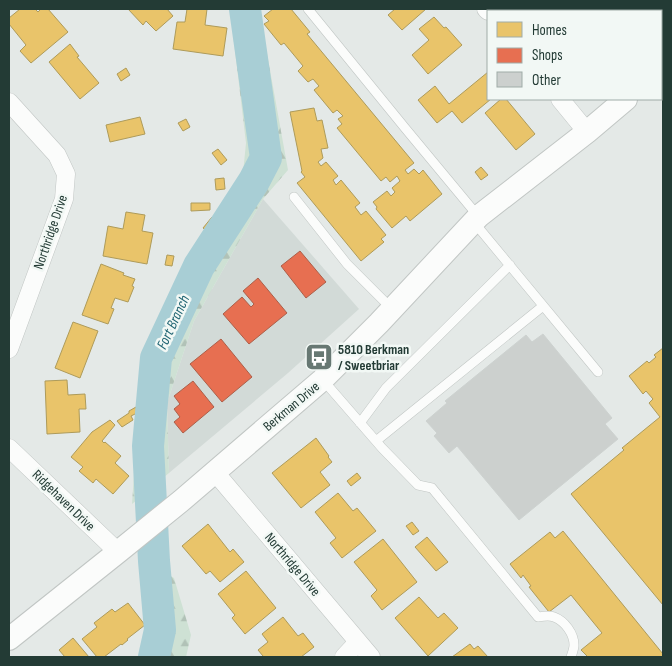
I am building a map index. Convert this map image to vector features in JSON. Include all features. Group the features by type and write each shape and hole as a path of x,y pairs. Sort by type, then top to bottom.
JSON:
{"street":[{"path":"561,100 587,132"},
{"name":"Berkman Drive","path":"9,638 139,535 322,380 392,309 476,218 587,132 625,100"},
{"name":"Northridge Drive","path":"9,102 57,154 66,174 64,199 9,349"},
{"name":"Ridgehaven Drive","path":"9,448 118,552"},
{"name":"Northridge Drive","path":"214,471 371,657"},
{"path":"344,657 358,642"}],"lane":[{"path":"308,9 476,218 510,265 598,372"},
{"path":"294,196 347,264 392,309"},
{"path":"360,423 386,388 510,265"},
{"path":"376,441 543,306"},
{"path":"322,380 418,486 432,488 538,617 556,618 564,625 571,633 574,646 571,657"}],"shaded area":[{"path":"263,199 359,309 288,373 169,473 167,403 194,321"}],"green space":[{"path":"230,9 259,9 288,170 263,199 194,321 167,403 169,473 132,504 142,353 183,275 242,183 246,143"},
{"path":"145,566 157,567 174,578 191,635 186,657 141,657 146,638"}],"building: Homes":[{"path":"20,9 35,9 38,12 41,9 48,9 68,32 31,63 20,51 26,45 9,24 9,18"},
{"path":"128,9 167,9 173,16 156,31 146,21 143,25"},
{"path":"187,9 207,9 205,25 227,28 223,56 173,49 177,22 185,22"},
{"path":"273,9 291,9 310,32 307,34 414,163 405,170 408,174 414,169 419,174 423,170 442,194 410,221 406,216 392,228 376,209 377,207 373,202 387,191 391,196 395,192 392,188 400,181 397,176 390,182 386,177 381,181 337,128 342,124 338,119 343,116 337,110 333,113 314,90 319,86 313,79 308,82 298,71 303,66 284,43 281,45 264,24 269,21 264,16"},
{"path":"395,9 426,9 402,30 388,15"},
{"path":"554,9 596,9 594,10 552,10"},
{"path":"434,17 462,45 428,74 412,55 429,40 419,29"},
{"path":"70,44 79,56 77,57 99,83 80,99 49,62"},
{"path":"126,68 130,75 121,81 117,74"},
{"path":"487,73 487,100 490,100 462,123 452,111 437,123 418,100 435,86 449,104"},
{"path":"500,100 507,100 535,134 516,150 485,113"},
{"path":"314,108 317,121 322,120 328,148 321,149 323,158 318,162 321,166 326,162 338,176 333,180 336,185 341,180 360,203 355,207 361,215 366,211 386,235 381,239 384,242 361,261 297,183 305,177 301,172 290,112"},
{"path":"140,117 145,134 110,142 106,125"},
{"path":"186,119 190,127 183,131 178,123"},
{"path":"218,149 227,160 221,165 212,153"},
{"path":"481,167 488,175 481,180 475,172"},
{"path":"224,178 225,189 216,190 215,179"},
{"path":"191,203 210,203 210,210 191,211"},
{"path":"126,212 145,215 142,231 153,233 147,264 103,256 108,226 123,229"},
{"path":"212,217 218,222 210,233 203,228"},
{"path":"167,255 174,256 172,266 165,265"},
{"path":"101,264 135,279 128,302 115,298 111,308 114,309 108,324 82,315"},
{"path":"73,322 98,331 80,378 55,368"},
{"path":"663,348 663,605 571,494 660,417 649,403 653,399 646,391 643,394 629,376 647,361 649,363 656,357 654,355"},
{"path":"67,380 68,395 85,394 86,409 79,409 80,432 47,434 45,381"},
{"path":"136,407 137,413 131,416 133,420 122,427 117,421"},
{"path":"110,420 115,425 102,441 121,456 115,463 129,476 113,494 96,479 93,483 79,471 83,467 71,457 92,432"},
{"path":"316,438 332,462 320,472 330,485 301,508 272,473"},
{"path":"357,473 361,478 351,486 347,481"},
{"path":"338,493 353,511 357,508 376,531 342,558 330,543 336,538 315,512"},
{"path":"412,522 419,531 413,535 406,526"},
{"path":"208,524 230,552 233,549 244,562 220,582 210,571 206,574 182,546"},
{"path":"563,531 663,654 663,657 588,657 581,650 602,633 571,595 549,612 529,587 531,586 523,575 521,578 510,564 550,532 555,538"},
{"path":"427,537 448,562 436,571 415,547"},
{"path":"383,539 417,582 382,610 371,596 377,590 354,562"},
{"path":"246,571 276,608 245,634 232,618 235,615 218,594"},
{"path":"419,597 438,618 444,613 458,628 428,656 395,618"},
{"path":"128,603 145,625 122,645 104,657 97,657 82,639 97,627 94,623 112,609 115,612"},
{"path":"283,617 298,636 303,633 314,647 301,657 262,657 258,650 268,642 262,634"},
{"path":"73,638 89,657 65,657 59,650"},
{"path":"470,644 474,649 478,646 488,657 452,657"}],"building: Shops":[{"path":"300,251 326,282 306,298 281,266"},
{"path":"258,278 287,313 249,344 223,314 242,297 251,307 254,304 243,291"},
{"path":"221,339 252,377 222,402 190,364"},
{"path":"193,381 214,407 183,433 174,422 180,417 174,409 180,404 174,396"}],"building: Other":[{"path":"543,334 612,418 605,424 618,439 519,520 457,446 449,453 434,436 437,433 426,421 447,403 445,401 526,335 532,342"}],"waterway":[{"name":"Fort Branch","path":"154,657 160,630 148,446 156,358 199,266 254,181 266,158 245,9"}],"place":[{"name":"5810 Berkman / Sweetbriar","path":"319,357"}]}
